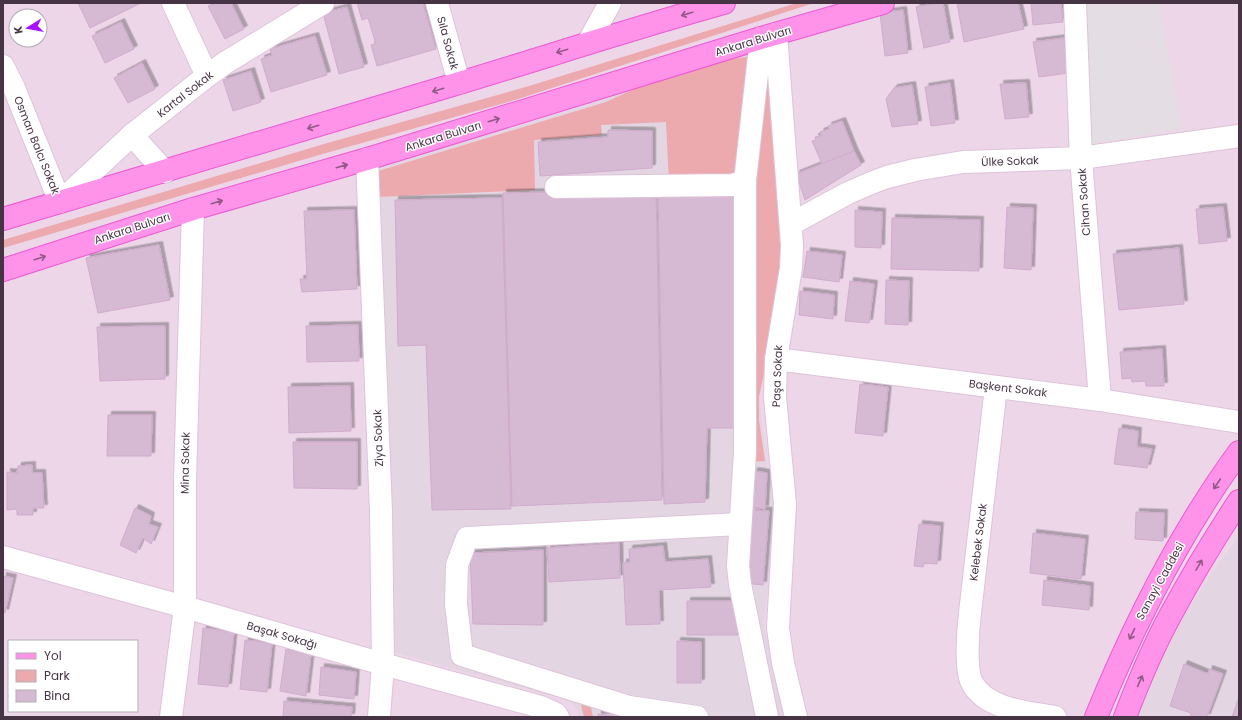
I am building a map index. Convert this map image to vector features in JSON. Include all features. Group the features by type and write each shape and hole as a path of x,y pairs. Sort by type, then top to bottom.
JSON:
{"main road":[{"path":"3,219 165,172 724,3"},
{"name":"Ankara Bulvarı","path":"3,270 193,209 367,159 768,36 883,3"},
{"name":"Sanayi Caddesi","path":"1096,717 1131,635 1171,558 1212,491 1239,452"},
{"path":"1125,717 1154,648 1170,616 1213,540 1239,501"}],"street":[{"path":"173,3 206,76"},
{"name":"Kartal Sokak","path":"60,202 132,135 206,76 323,3"},
{"name":"Sıla Sokak","path":"437,3 459,83"},
{"path":"588,43 610,3"},
{"name":"Cihan Sokak","path":"1075,3 1081,158 1100,400"},
{"path":"767,717 740,584 738,566 745,452 745,181 768,36"},
{"name":"Paşa Sokak","path":"768,36 791,224 792,245 791,268 776,359 775,397 785,504 778,628 783,663 796,717"},
{"name":"Osman Balcı Sokak","path":"3,66 14,88 60,202"},
{"path":"132,135 165,172"},
{"name":"Ülke Sokak","path":"791,224 848,193 887,177 915,170 963,162 1081,158 1239,136"},
{"name":"Ziya Sokak","path":"367,159 381,512 383,664 379,717"},
{"path":"556,187 732,185 745,181"},
{"name":"Mina Sokak","path":"171,717 185,607 185,474 193,209"},
{"name":"Başkent Sokak","path":"776,359 844,366 1100,400 1239,422"},
{"name":"Kelebek Sokak","path":"996,387 972,584 968,635 969,671 971,682 981,694 996,703 1026,712 1055,717"},
{"path":"698,717 629,707 462,655 456,604 457,565 467,538 740,524"},
{"name":"Başak Sokağı","path":"3,557 541,707 556,714 558,717"}],"shaded area":[{"path":"3,3 1239,3 1239,717 3,717"},
{"path":"1084,3 1159,3 1182,128 1089,145"},
{"path":"769,52 766,363 759,397 767,465 774,493 772,560 764,618 766,635 786,717 578,717 578,711 570,701 390,651 372,169 600,101 652,77 708,60"},
{"path":"1239,537 1239,717 1131,717 1145,685 1181,619 1223,557"}],"green space":[{"path":"797,3 814,3 515,100 319,155 3,248 3,240 324,144 529,86"},
{"path":"768,54 783,236 782,262 759,397 759,420 765,461 753,462 669,183 666,122 601,125 602,135 534,140 535,190 378,197 375,172 606,102 660,77 717,61"},
{"path":"590,703 593,717 584,717 581,705"}],"building":[{"path":"78,3 141,3 90,28"},
{"path":"215,3 231,3 244,29 225,39 208,6"},
{"path":"357,3 423,3 436,49 377,66 371,45 376,44 368,18 362,20"},
{"path":"943,3 950,42 924,48 916,7"},
{"path":"957,3 1018,3 1024,29 964,42"},
{"path":"1031,3 1061,3 1063,22 1033,25"},
{"path":"347,7 364,67 339,74 323,13"},
{"path":"903,10 908,53 885,56 880,13"},
{"path":"121,22 134,49 105,63 92,36"},
{"path":"315,36 327,75 271,92 261,59 272,55 270,49"},
{"path":"1064,38 1069,73 1039,77 1033,42"},
{"path":"142,63 155,89 128,103 114,78"},
{"path":"251,71 261,102 233,111 223,80"},
{"path":"950,83 955,123 931,126 925,87"},
{"path":"1026,83 1029,117 1005,119 1000,84"},
{"path":"912,85 918,124 892,127 886,99 894,88"},
{"path":"842,121 854,151 822,164 812,141 816,140 815,137 822,135 820,132 829,129 828,126"},
{"path":"608,130 652,131 652,168 540,176 538,142 608,137"},
{"path":"854,151 861,165 805,200 796,174"},
{"path":"739,189 743,428 707,428 705,502 664,504 658,191"},
{"path":"656,190 662,500 512,506 503,193"},
{"path":"502,198 511,509 432,510 426,345 398,346 395,200"},
{"path":"1007,207 1033,208 1031,270 1004,268"},
{"path":"1223,207 1227,241 1199,244 1196,209"},
{"path":"354,210 357,289 302,292 300,279 307,279 304,211"},
{"path":"855,210 882,212 881,248 855,247"},
{"path":"892,218 980,220 979,271 891,269"},
{"path":"159,245 170,300 98,313 86,258"},
{"path":"1179,248 1184,304 1119,310 1113,254"},
{"path":"807,251 842,255 839,282 803,277"},
{"path":"886,280 909,281 908,325 885,324"},
{"path":"850,281 874,284 869,323 845,321"},
{"path":"800,291 834,295 833,319 799,315"},
{"path":"358,325 359,361 307,362 306,326"},
{"path":"165,326 165,379 100,381 97,327"},
{"path":"1162,349 1164,386 1146,386 1145,381 1132,382 1131,378 1122,379 1120,352"},
{"path":"860,384 888,387 883,436 855,433"},
{"path":"350,386 351,431 289,433 288,387"},
{"path":"108,415 152,415 151,456 107,456"},
{"path":"1119,428 1138,431 1137,447 1152,449 1147,468 1114,464"},
{"path":"293,442 357,442 357,489 294,488"},
{"path":"32,465 32,473 42,473 44,508 33,508 33,515 17,515 17,509 7,510 7,472 17,473 18,466"},
{"path":"754,471 767,473 765,509 751,507"},
{"path":"135,508 151,516 149,524 158,527 151,544 143,538 136,553 120,545"},
{"path":"752,510 769,511 763,585 744,583"},
{"path":"1136,512 1164,513 1163,541 1135,539"},
{"path":"919,524 940,526 937,564 924,563 923,567 914,566"},
{"path":"1033,533 1085,539 1081,579 1030,573"},
{"path":"619,543 620,578 549,582 547,548"},
{"path":"663,546 665,562 708,559 711,587 659,590 660,624 626,625 623,563 630,562 629,549"},
{"path":"543,550 543,625 473,624 470,553"},
{"path":"3,576 13,578 5,613 3,612"},
{"path":"1044,580 1090,586 1089,610 1042,605"},
{"path":"687,601 737,601 738,635 687,635"},
{"path":"203,628 234,632 228,687 198,684"},
{"path":"245,640 272,643 267,692 240,689"},
{"path":"677,641 701,642 701,683 677,683"},
{"path":"286,649 311,654 306,696 280,691"},
{"path":"1184,664 1208,674 1209,669 1223,674 1207,717 1190,717 1191,713 1170,706"},
{"path":"321,667 356,672 354,699 319,695"},
{"path":"1239,697 1239,717 1232,717"},
{"path":"284,701 352,707 351,717 283,717"},
{"path":"598,714 619,717 598,717"}]}
